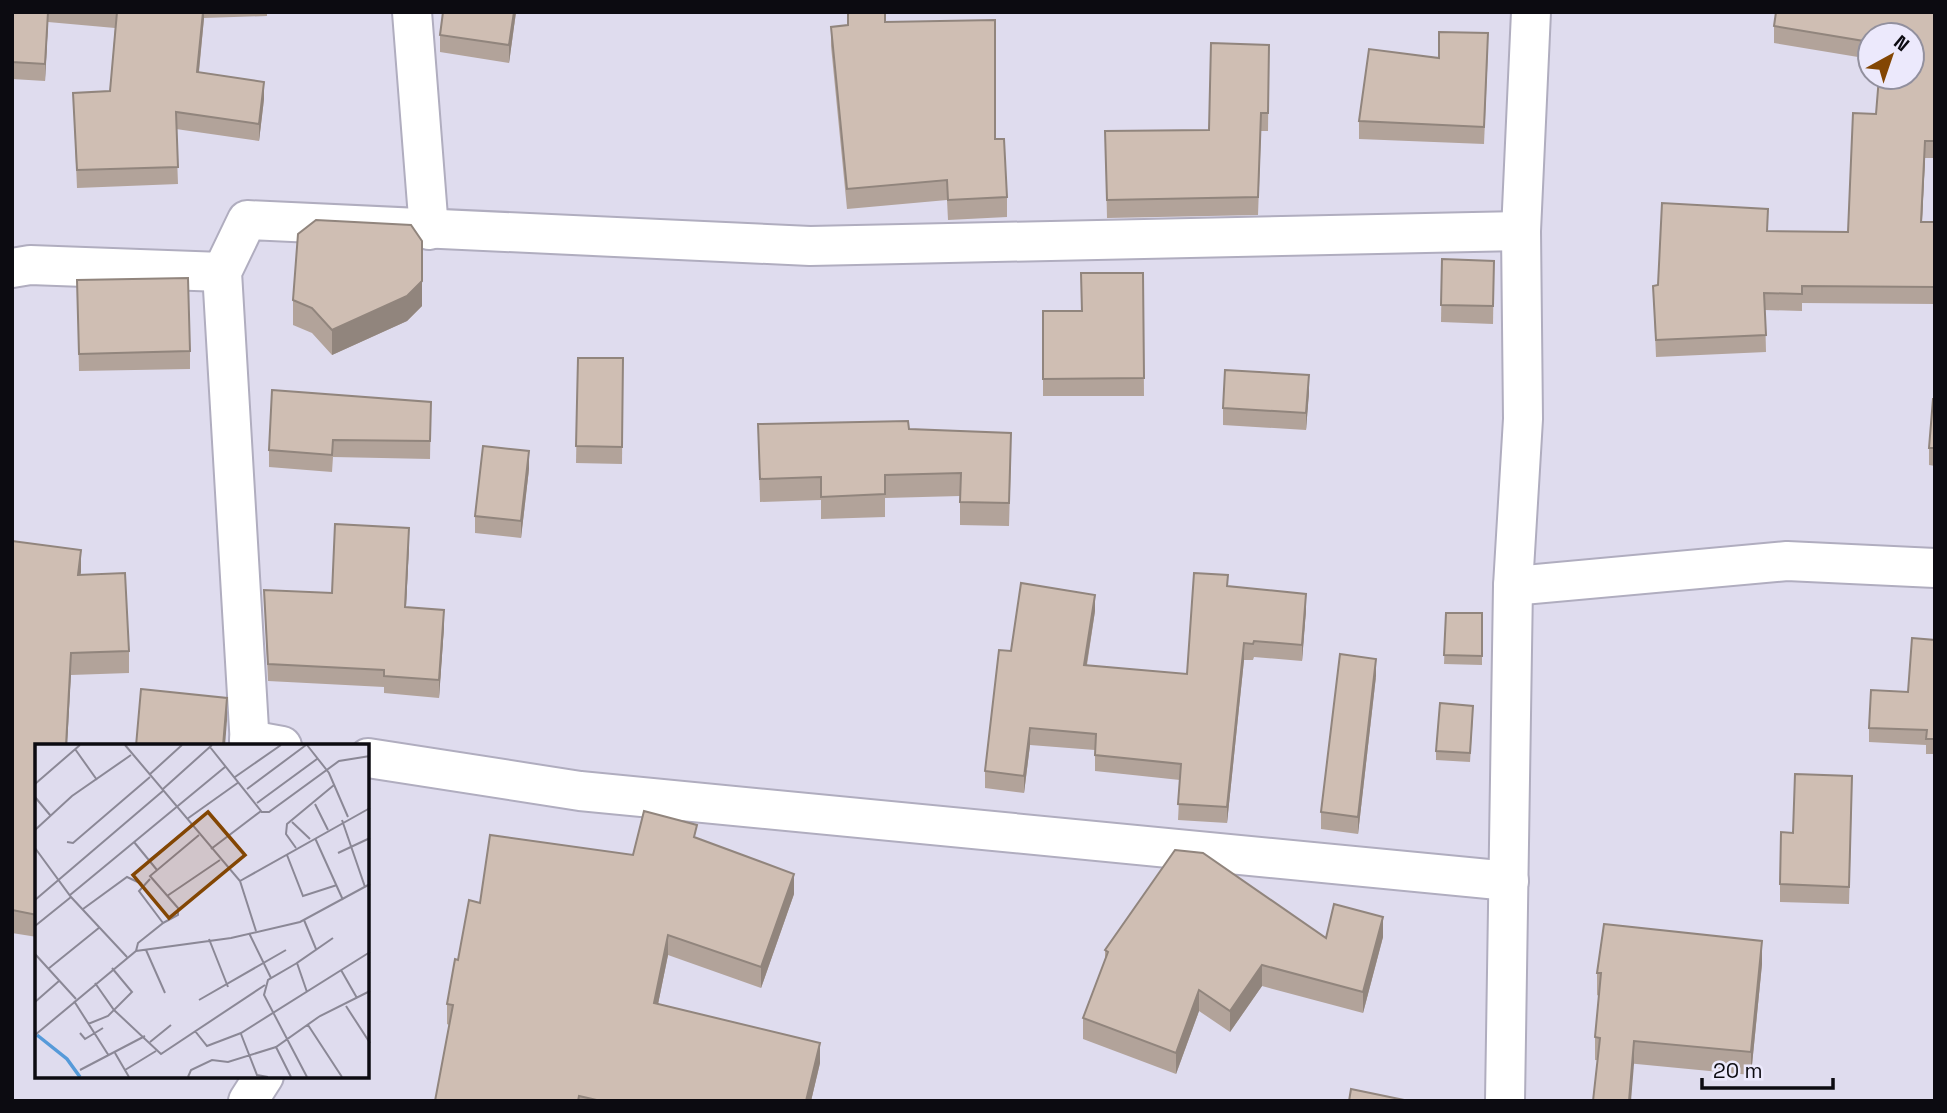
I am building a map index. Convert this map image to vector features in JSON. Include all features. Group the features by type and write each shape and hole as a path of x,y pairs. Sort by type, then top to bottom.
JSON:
{"street":[{"path":"412,12 429,230"},
{"path":"1505,1101 1513,586 1524,419 1521,232 1531,12"},
{"path":"260,744 222,272 247,220 810,246 1521,232"},
{"path":"18,258 222,272"},
{"path":"1513,586 1787,561 1935,568"},
{"path":"369,758 580,791 1509,881"},
{"path":"248,1101 263,1078"}],"building":[{"path":"12,12 48,12 45,64 12,62"},
{"path":"117,12 203,12 197,72 264,82 259,124 176,112 178,167 77,170 73,93 110,91"},
{"path":"443,12 514,12 509,45 440,35"},
{"path":"848,12 885,12 885,22 995,20 995,139 1004,139 1007,197 948,200 947,180 847,189 831,27 848,25"},
{"path":"1776,12 1935,12 1935,141 1925,141 1921,222 1935,222 1935,287 1802,286 1802,294 1764,293 1766,335 1656,340 1653,286 1658,285 1662,203 1768,209 1767,231 1848,232 1853,113 1876,114 1878,91 1926,91 1926,21 1856,21 1856,40 1774,26"},
{"path":"1439,32 1488,33 1484,127 1359,121 1369,49 1439,58"},
{"path":"1211,43 1269,45 1268,113 1261,113 1258,197 1107,200 1105,131 1209,130"},
{"path":"316,220 411,225 422,241 422,281 407,296 332,330 312,308 293,300 298,234"},
{"path":"1442,259 1494,261 1493,306 1441,305"},
{"path":"1081,273 1143,273 1144,378 1043,379 1043,311 1082,311"},
{"path":"188,278 190,351 79,354 77,280"},
{"path":"578,358 623,358 622,447 576,446"},
{"path":"1225,370 1309,375 1306,413 1223,408"},
{"path":"272,390 431,402 430,441 333,440 332,455 269,450"},
{"path":"1933,399 1935,448 1929,448"},
{"path":"908,421 909,429 1011,433 1009,503 960,502 961,473 885,475 885,494 821,497 821,477 760,479 758,424"},
{"path":"483,446 529,451 521,521 475,516"},
{"path":"335,524 409,528 405,607 444,610 439,680 384,676 384,670 268,664 264,590 332,593"},
{"path":"12,541 81,550 78,575 125,573 129,651 71,653 66,744 35,744 35,915 12,910"},
{"path":"1194,573 1228,575 1227,586 1306,594 1302,645 1254,641 1253,644 1244,643 1227,807 1178,804 1181,764 1095,755 1096,734 1030,728 1024,776 985,771 999,650 1011,651 1021,583 1095,595 1084,665 1187,674"},
{"path":"1446,613 1482,613 1482,656 1444,655"},
{"path":"1912,638 1935,640 1935,739 1926,739 1927,730 1869,728 1871,690 1908,692"},
{"path":"1340,654 1376,659 1358,817 1321,812"},
{"path":"141,689 227,698 223,744 136,744"},
{"path":"1440,703 1473,706 1470,753 1436,751"},
{"path":"1795,774 1852,776 1849,887 1780,884 1781,832 1793,833"},
{"path":"644,811 697,825 694,837 794,874 761,967 668,935 654,1003 820,1043 806,1101 601,1101 579,1096 578,1101 435,1101 453,1005 447,1004 455,959 458,960 469,900 480,903 490,835 633,855"},
{"path":"1175,850 1203,853 1326,938 1334,904 1383,917 1363,992 1262,965 1230,1011 1199,990 1176,1053 1083,1018 1108,952 1105,950"},
{"path":"1604,924 1762,941 1751,1052 1634,1041 1629,1101 1593,1101 1600,1038 1595,1037 1601,973 1597,973"},
{"path":"1351,1089 1409,1101 1349,1101"}]}
